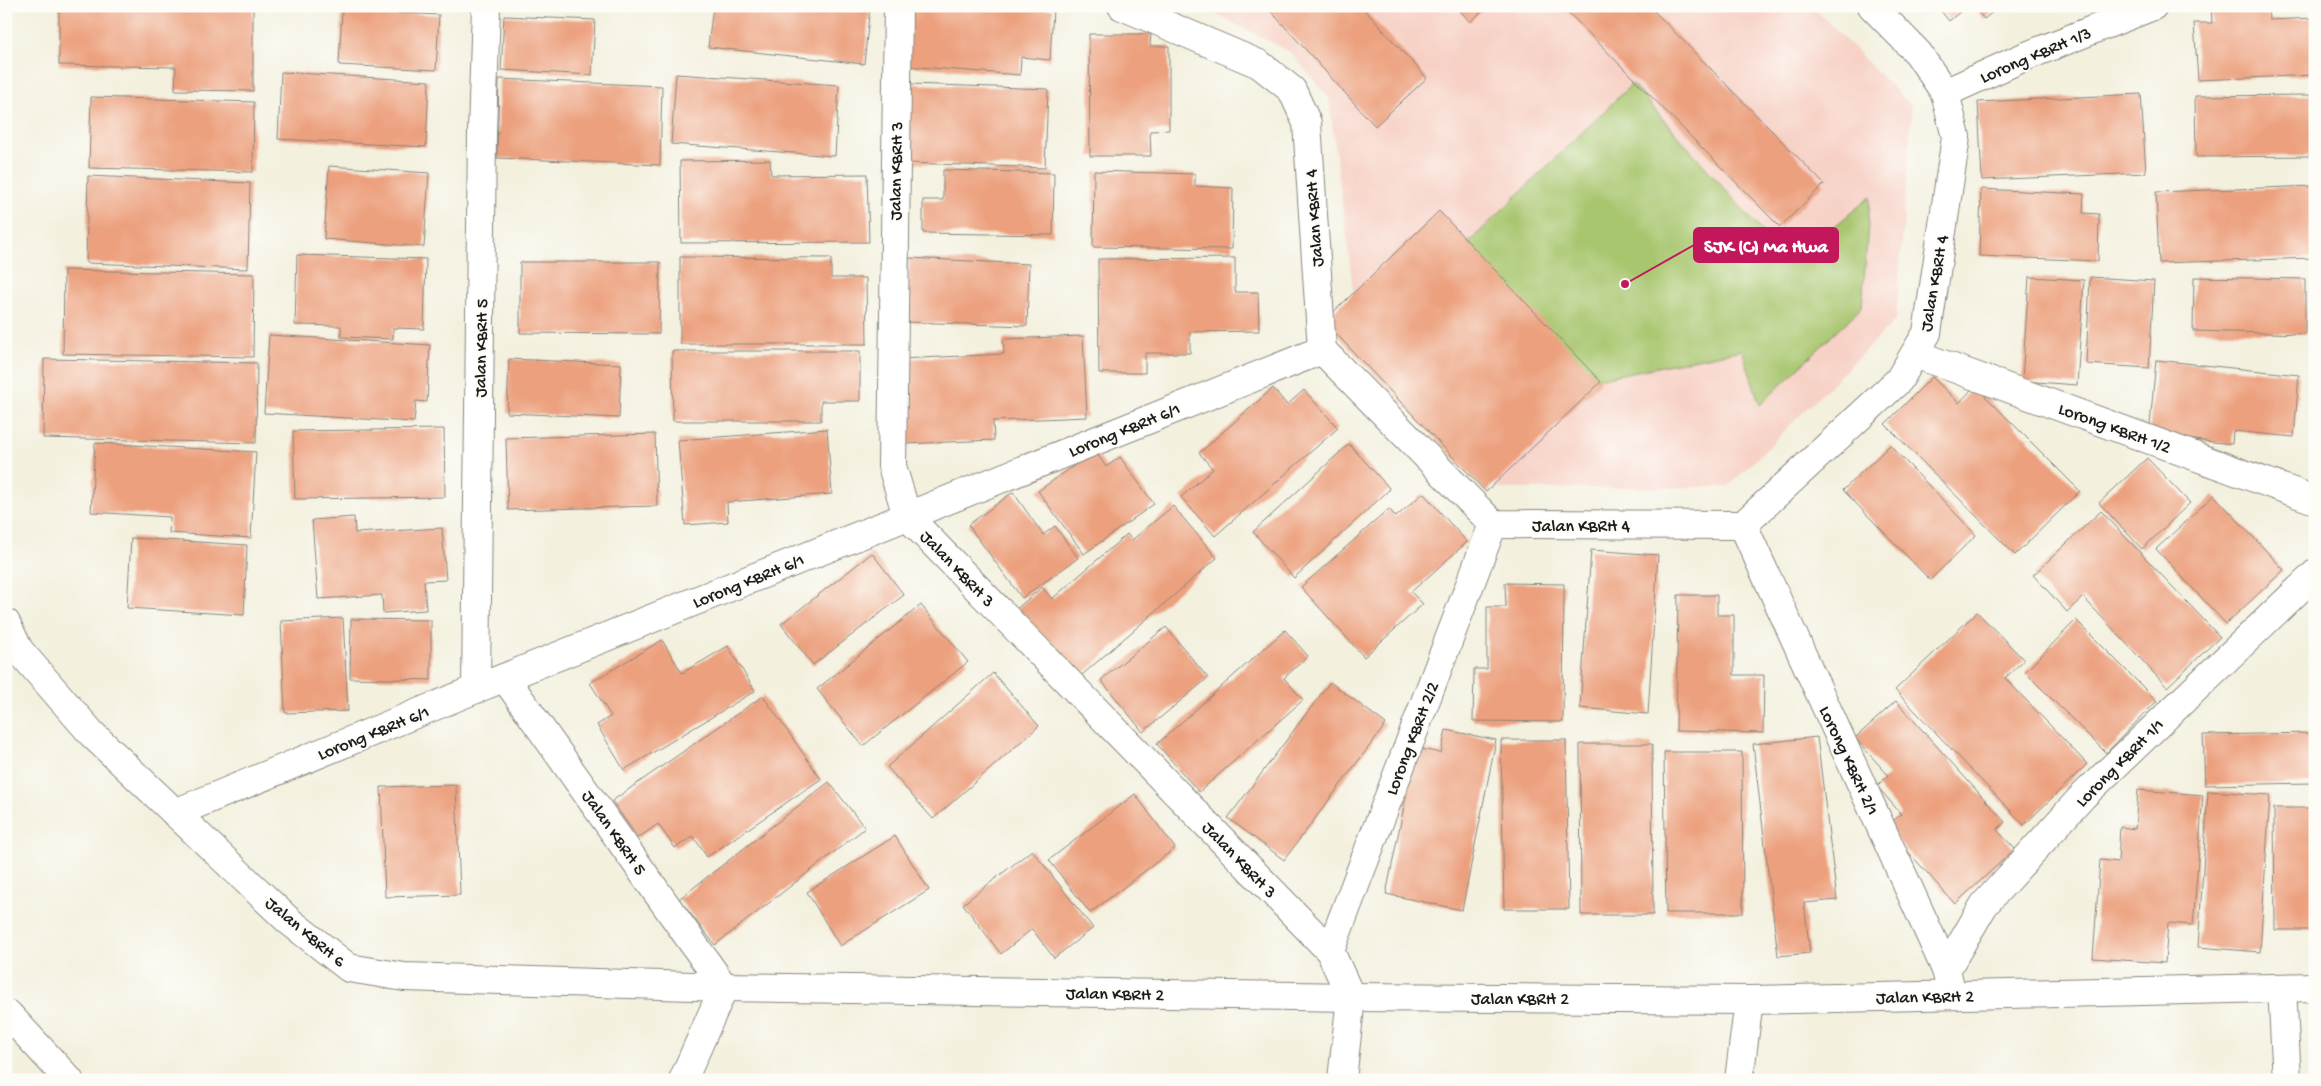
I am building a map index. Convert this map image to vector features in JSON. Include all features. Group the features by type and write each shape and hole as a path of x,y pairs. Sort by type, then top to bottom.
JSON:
{"main road":[{"name":"Jalan KBRH 5","path":"476,689 482,133 486,6"},
{"name":"Jalan KBRH 3","path":"898,6 892,466 907,516 1330,951 1350,997"},
{"name":"Jalan KBRH 4","path":"1122,6 1259,64 1292,90 1307,122 1322,350"},
{"name":"Jalan KBRH 4","path":"1493,524 1743,525 1899,380 1927,333 1956,138 1945,93 1918,53 1872,6"},
{"name":"Lorong KBRH 1/3","path":"1945,93 2024,58 2153,6"},
{"name":"Lorong KBRH 6/1","path":"176,813 476,689 1322,350"},
{"path":"1322,350 1493,524"},
{"name":"Lorong KBRH 1/2","path":"1914,354 2315,500"},
{"name":"Lorong KBRH 2/2","path":"1330,951 1493,524"},
{"name":"Lorong KBRH 2/1","path":"1743,525 1949,983"},
{"name":"Lorong KBRH 1/1","path":"1949,983 1984,905 2082,797 2315,574"},
{"name":"Jalan KBRH 6","path":"6,623 19,650 92,734 289,921 349,968 404,977 724,987"},
{"name":"Jalan KBRH 5","path":"505,678 724,987"},
{"name":"Jalan KBRH 2","path":"724,987 1350,997 1748,1000 1949,983 2315,987"},
{"path":"684,1080 724,987"},
{"path":"2282,988 2288,1080"},
{"path":"1342,1080 1350,997"},
{"path":"1739,1080 1748,1000"},
{"path":"9,1015 69,1080"}],"shaded area":[{"path":"1200,6 1812,6 1912,107 1896,320 1728,487 1501,489 1358,329 1329,98 1290,52"}],"green space":[{"path":"1632,84 1790,263 1870,197 1862,307 1760,405 1742,350 1582,382 1463,248"}],"building":[{"path":"59,6 253,6 253,91 175,90 176,67 59,65"},
{"path":"713,6 870,6 864,64 708,47"},
{"path":"909,6 1021,6 1053,9 1050,60 1021,57 1020,75 906,66"},
{"path":"1266,6 1361,6 1427,78 1375,126"},
{"path":"1456,6 1488,6 1470,22"},
{"path":"1562,6 1649,6 1824,184 1780,227"},
{"path":"1937,6 1967,6 1949,21"},
{"path":"1973,6 2000,6 1984,19"},
{"path":"2211,6 2268,6 2269,20 2315,18 2315,75 2198,80 2194,23 2212,23"},
{"path":"342,10 439,15 436,70 339,65"},
{"path":"504,16 595,20 592,75 501,70"},
{"path":"1089,34 1151,34 1150,46 1169,46 1169,130 1150,131 1151,156 1090,156"},
{"path":"281,72 429,81 426,147 278,139"},
{"path":"676,74 839,85 835,156 671,144"},
{"path":"499,79 662,86 660,165 497,158"},
{"path":"911,84 1048,89 1045,168 908,163"},
{"path":"2141,94 2146,173 1982,180 1978,102"},
{"path":"2315,95 2315,156 2196,157 2195,96"},
{"path":"91,97 254,102 253,172 89,168"},
{"path":"770,160 771,175 867,174 869,242 681,243 680,161"},
{"path":"329,166 429,173 424,247 324,239"},
{"path":"943,170 1054,173 1053,235 923,233 923,200 943,200"},
{"path":"1094,171 1195,174 1195,186 1233,188 1232,249 1093,247"},
{"path":"88,176 250,183 248,269 86,263"},
{"path":"2315,186 2315,258 2159,263 2156,192"},
{"path":"1981,189 2084,194 2083,213 2099,214 2098,261 1979,256"},
{"path":"1439,211 1601,382 1486,492 1324,321"},
{"path":"297,255 426,259 424,329 393,328 393,339 341,337 341,326 295,325"},
{"path":"680,257 831,258 831,278 866,278 867,344 680,344"},
{"path":"909,258 1029,264 1027,326 907,322"},
{"path":"1235,258 1235,292 1258,292 1259,331 1190,332 1190,353 1145,353 1145,373 1099,373 1098,259"},
{"path":"520,262 660,262 659,334 520,333"},
{"path":"64,270 254,274 253,357 63,354"},
{"path":"2029,277 2084,280 2077,385 2022,381"},
{"path":"2090,277 2154,281 2149,368 2086,364"},
{"path":"2194,277 2305,279 2305,334 2193,331"},
{"path":"269,335 430,345 427,402 416,401 414,422 264,413"},
{"path":"1083,336 1087,417 993,421 994,440 904,444 900,359 1004,354 1003,339"},
{"path":"672,351 860,351 860,401 821,401 821,421 673,421"},
{"path":"44,359 257,363 256,443 43,438"},
{"path":"509,359 621,364 619,418 507,413"},
{"path":"2156,360 2299,375 2294,437 2233,431 2232,444 2149,435"},
{"path":"1932,377 1959,403 1975,386 2080,491 2015,555 1885,424"},
{"path":"1273,388 1287,405 1304,390 1338,428 1215,536 1181,497 1213,469 1199,453"},
{"path":"444,429 445,497 295,499 293,431"},
{"path":"827,429 832,494 727,502 728,522 685,525 678,440"},
{"path":"655,434 657,506 508,510 506,438"},
{"path":"95,443 256,452 251,538 169,533 170,517 91,512"},
{"path":"1349,444 1390,489 1294,578 1253,532"},
{"path":"1890,445 1976,535 1930,580 1843,490"},
{"path":"1095,451 1106,467 1120,457 1154,504 1084,554 1038,491"},
{"path":"2147,458 2190,503 2142,549 2099,503"},
{"path":"1013,492 1043,535 1055,526 1078,558 1022,598 968,525"},
{"path":"1423,493 1467,542 1411,592 1423,604 1364,657 1301,587 1389,509 1396,517"},
{"path":"2214,495 2284,570 2226,624 2156,549"},
{"path":"1173,506 1217,558 1075,681 1014,611 1042,587 1052,599 1127,534 1132,540"},
{"path":"2101,511 2220,637 2167,687 2083,597 2067,612 2033,575"},
{"path":"354,517 355,533 442,528 446,580 424,581 426,610 383,613 382,595 318,599 312,520"},
{"path":"131,538 247,545 244,615 127,608"},
{"path":"1591,550 1658,555 1648,714 1580,708"},
{"path":"872,553 904,595 813,665 781,624"},
{"path":"1505,583 1564,584 1563,722 1473,721 1474,669 1487,669 1487,607 1506,607"},
{"path":"1678,595 1717,595 1717,615 1734,615 1734,675 1764,675 1763,733 1676,731"},
{"path":"921,605 968,662 863,746 817,689"},
{"path":"1977,612 2024,660 2005,678 2087,764 2024,825 1895,690"},
{"path":"343,618 348,711 285,713 281,621"},
{"path":"351,619 431,620 431,680 350,678"},
{"path":"2076,620 2157,701 2106,753 2025,672"},
{"path":"1166,627 1208,678 1143,732 1101,680"},
{"path":"1285,630 1308,656 1284,678 1303,700 1199,792 1157,744"},
{"path":"662,640 682,673 728,646 755,691 624,770 597,725 611,716 590,683"},
{"path":"993,673 1039,726 933,819 887,767"},
{"path":"1330,682 1386,724 1284,860 1228,818"},
{"path":"763,696 821,779 707,857 693,836 675,848 658,824 638,838 612,801"},
{"path":"1896,701 2005,822 1997,830 2015,849 1955,904 1886,827 1901,814 1877,786 1888,775 1855,738"},
{"path":"1446,730 1496,740 1462,910 1386,894 1416,748 1441,753"},
{"path":"2315,733 2315,783 2205,785 2203,735"},
{"path":"1817,737 1837,900 1804,903 1810,953 1778,956 1753,744"},
{"path":"1501,740 1566,740 1569,909 1504,909"},
{"path":"1580,744 1652,744 1653,915 1581,915"},
{"path":"1664,752 1742,752 1743,913 1666,913"},
{"path":"829,782 865,828 715,945 679,899"},
{"path":"456,785 460,895 385,897 381,787"},
{"path":"2138,790 2203,795 2193,925 2168,923 2165,963 2093,958 2100,860 2118,862 2120,827 2135,829"},
{"path":"2208,791 2270,795 2260,952 2198,947"},
{"path":"1135,794 1175,848 1090,913 1049,860"},
{"path":"2274,808 2315,808 2315,930 2275,930"},
{"path":"895,836 929,890 840,946 807,892"},
{"path":"1032,850 1093,928 1054,958 1032,929 1001,954 963,904"}],"place":[{"name":"SJK (C) Ma Hwa","path":"1625,284"}]}
